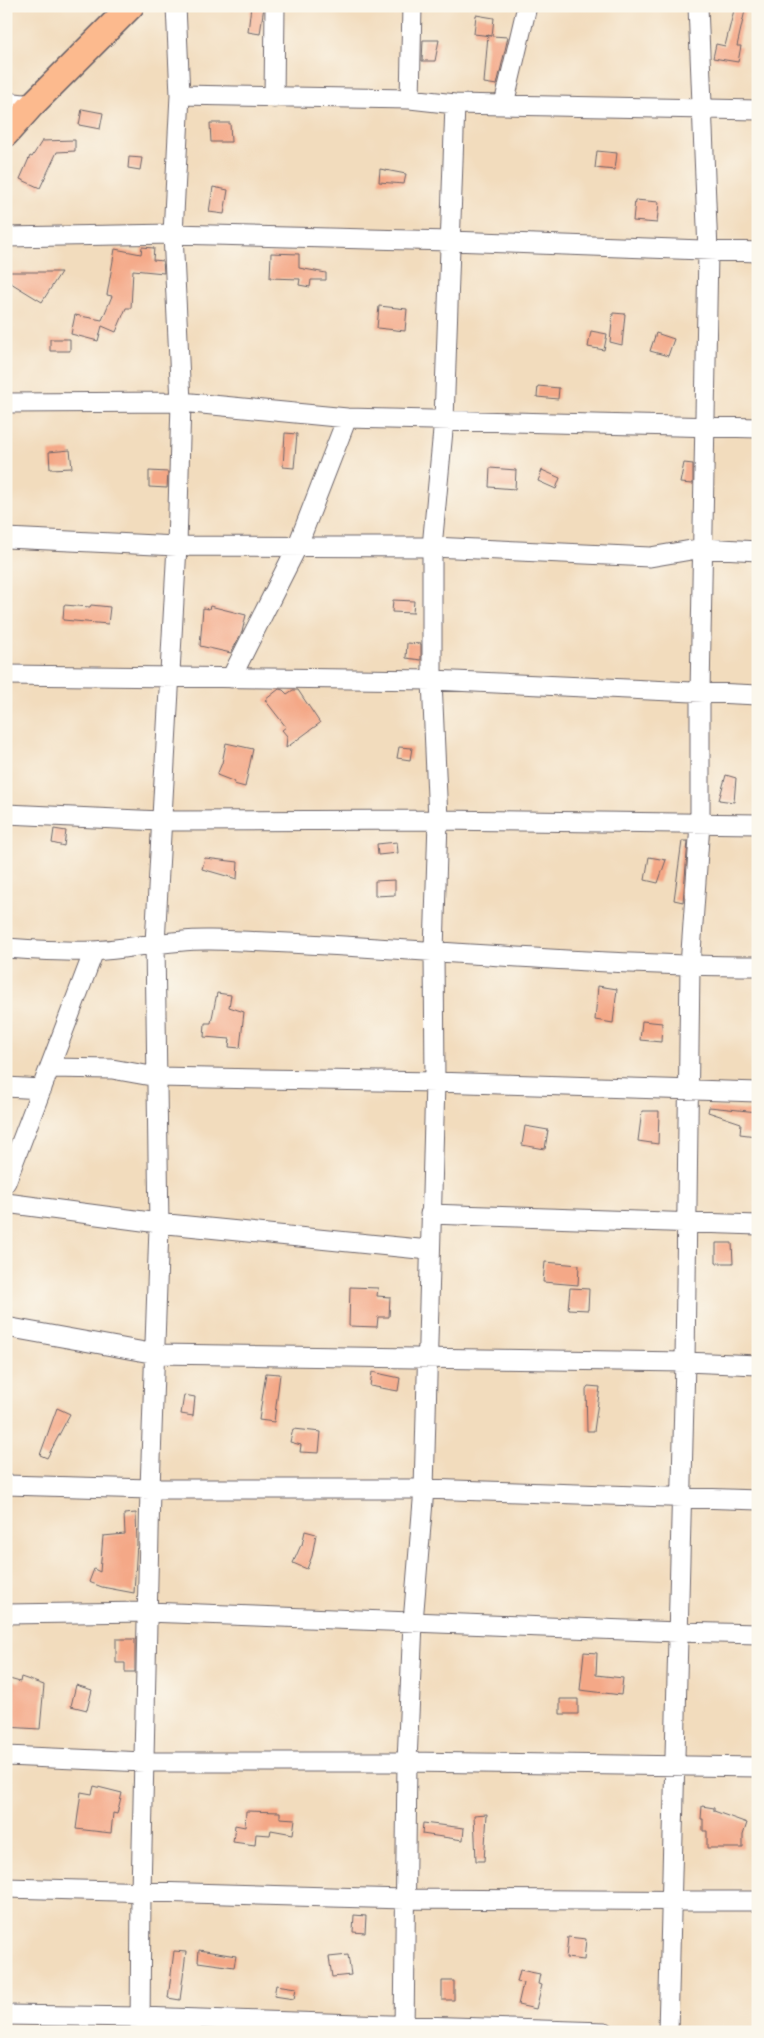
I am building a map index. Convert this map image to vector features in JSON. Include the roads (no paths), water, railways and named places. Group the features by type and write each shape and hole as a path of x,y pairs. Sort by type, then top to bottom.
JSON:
{"main road":[{"path":"6,134 32,105 131,6"}],"street":[{"path":"140,2024 147,1612 156,1354 158,1223 155,943 177,546 181,402 173,234 180,95 176,6"},
{"path":"274,98 275,6"},
{"path":"410,100 412,6"},
{"path":"504,104 527,6"},
{"path":"668,2032 684,1362 690,966 700,824 700,693 708,251 698,6"},
{"path":"180,95 410,100 455,104 758,110"},
{"path":"6,102 32,105"},
{"path":"404,2029 407,1762 413,1622 424,1490 435,1082 434,951 438,820 432,680 432,547 444,420 455,104"},
{"path":"6,237 173,234 450,241 758,252"},
{"path":"6,402 181,402 347,418 758,428"},
{"path":"231,678 297,547 347,418"},
{"path":"6,538 177,546 432,547 650,557 703,548 758,551"},
{"path":"6,675 432,680 758,695"},
{"path":"6,814 161,820 438,820 758,824"},
{"path":"6,948 46,951 94,951 155,943 210,940 690,966 758,966"},
{"path":"6,1182 94,951"},
{"path":"50,1068 112,1069 157,1077 435,1082 758,1092"},
{"path":"6,1087 42,1089"},
{"path":"6,1203 158,1223 429,1250"},
{"path":"430,1214 758,1225"},
{"path":"6,1327 50,1337 156,1354 684,1362 758,1365"},
{"path":"6,1485 150,1489 424,1490 758,1500"},
{"path":"6,1614 147,1612 758,1634"},
{"path":"6,1756 144,1762 407,1762 758,1767"},
{"path":"6,1888 405,1899 758,1901"},
{"path":"6,2015 140,2024 605,2032"}]}
